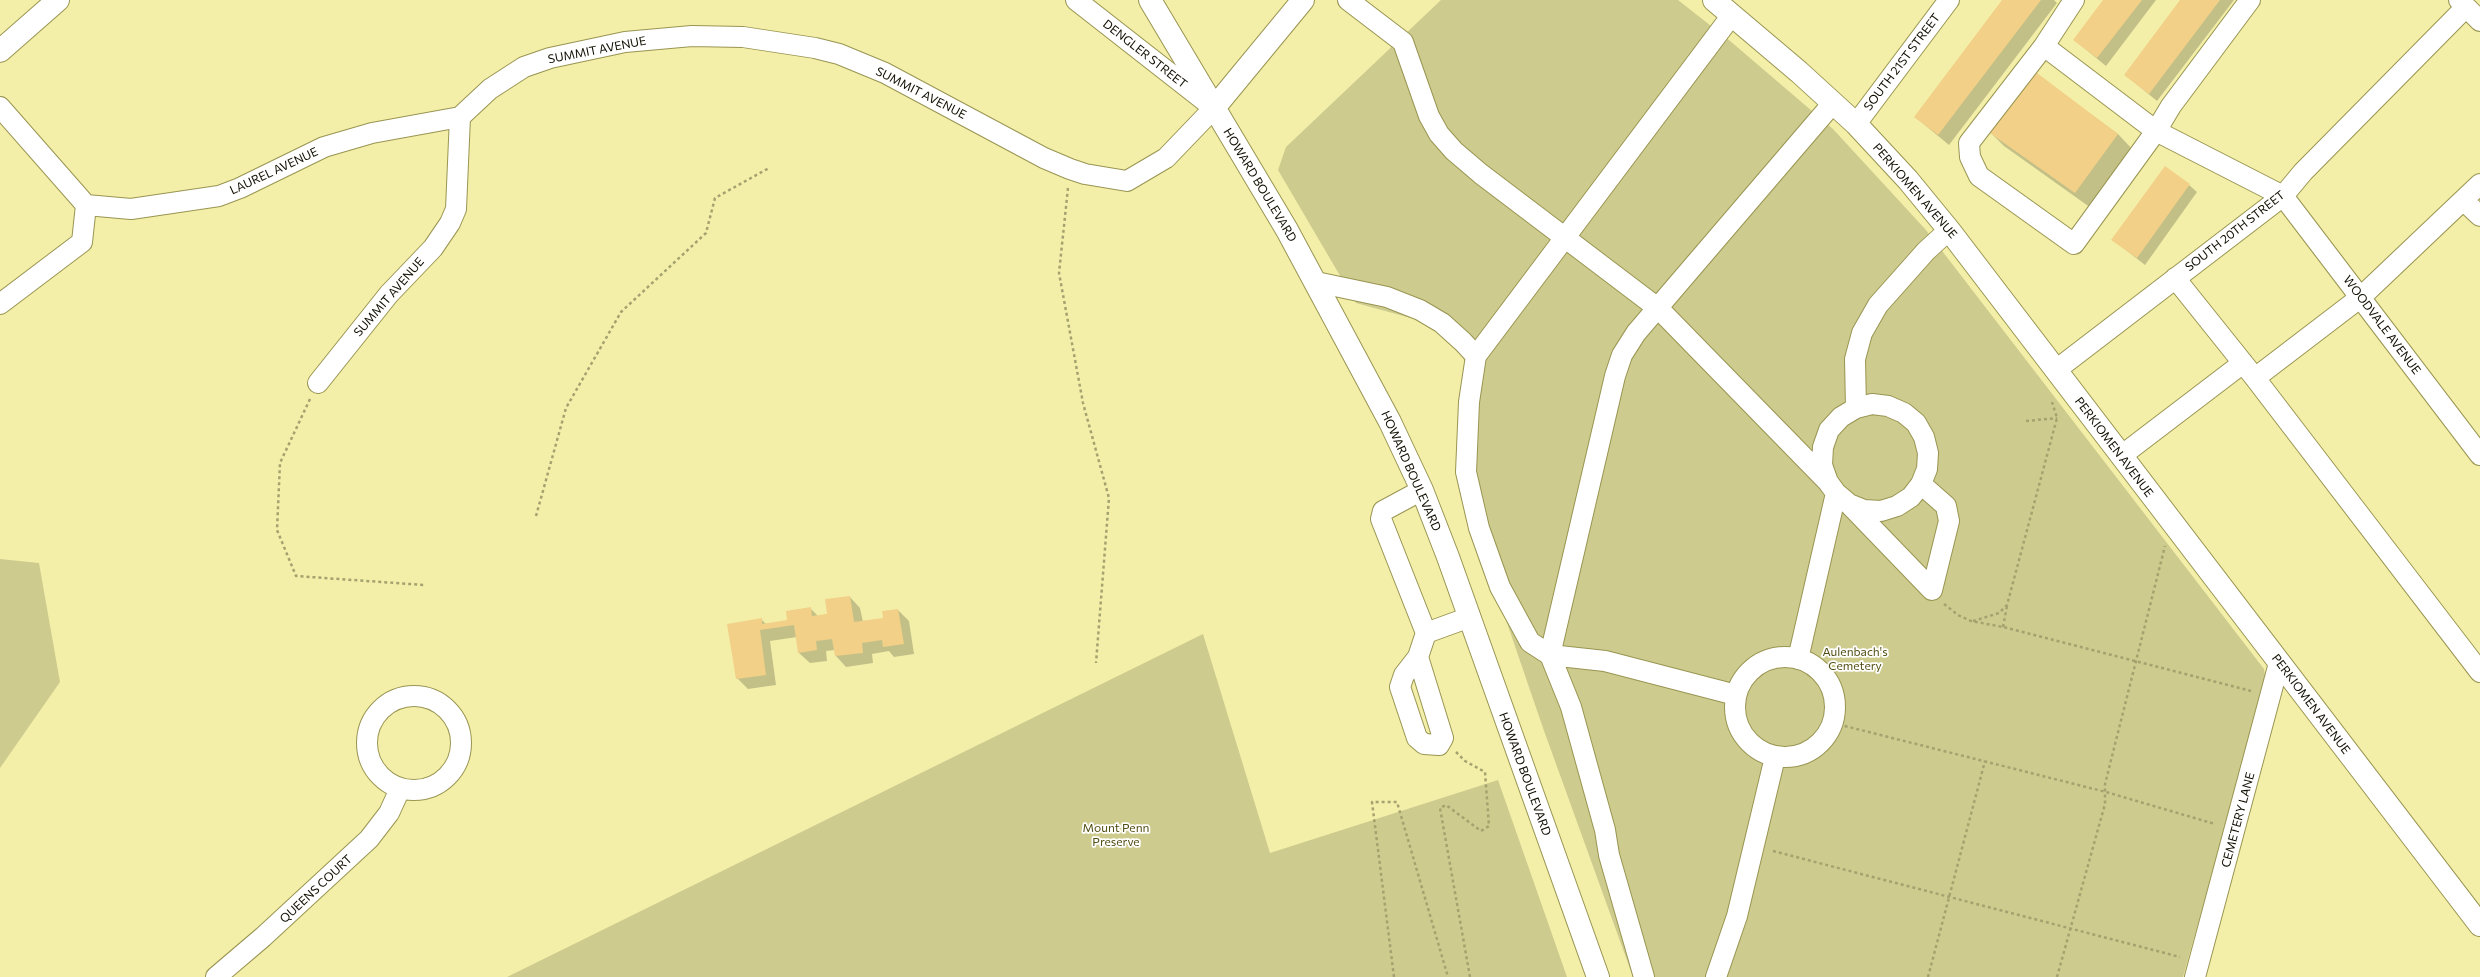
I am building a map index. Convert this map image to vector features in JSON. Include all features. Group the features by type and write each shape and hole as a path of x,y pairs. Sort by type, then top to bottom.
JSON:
{"main road":[{"path":"0,51 58,0"},
{"name":"HOWARD BOULEVARD","path":"1150,0 1316,282 1390,422 1422,490 1470,617 1598,977"},
{"path":"1214,108 1303,0"},
{"name":"PERKIOMEN AVENUE","path":"1714,0 1856,124 1949,230 2480,925"}],"street":[{"name":"DENGLER STREET","path":"1076,0 1214,108"},
{"path":"1348,0 1403,42 1429,116 1439,134 1454,151 1481,174 1565,236 1659,309 1932,590"},
{"name":"SOUTH 21ST STREET","path":"1856,124 1949,0"},
{"path":"2074,0 2044,46 1969,143 1970,157 1979,176 2074,244 2156,131 2171,106 2250,0"},
{"path":"2462,3 2480,21"},
{"name":"SOUTH 20TH STREET","path":"2062,378 2175,278 2283,196 2303,172 2462,3"},
{"path":"1732,16 1476,356 1469,402 1466,472 1479,528 1500,587 1530,642 1550,655 1605,661 1736,695"},
{"name":"SUMMIT AVENUE","path":"318,383 389,294 433,248 450,223 456,209 460,117 490,89 524,67 550,58 625,42 692,36 743,37 815,48 839,54 885,72 1044,158 1085,174 1128,181 1166,158 1214,108"},
{"path":"2044,46 2156,131 2283,196"},
{"path":"1644,977 1608,855 1605,830 1572,707 1550,655 1615,376 1625,350 1636,333 1659,309 1833,103"},
{"path":"0,108 86,205 82,242 0,304"},
{"name":"LAUREL AVENUE","path":"86,205 131,209 219,196 240,188 324,147 372,133 460,117"},
{"path":"2121,456 2361,297 2464,201 2480,184"},
{"name":"WOODVALE AVENUE","path":"2283,196 2479,453"},
{"path":"2464,201 2480,216"},
{"path":"1856,408 1855,359 1862,333 1878,305 1926,251 1949,230"},
{"path":"2175,278 2249,371 2480,672"},
{"path":"1316,282 1387,297 1420,310 1442,323 1476,356"},
{"path":"1872,404 1888,406 1904,413 1916,423 1924,437 1928,453 1927,469 1921,484 1911,498 1897,506 1881,511 1864,510 1837,493 1822,465 1823,447 1829,430 1841,417 1856,408 1872,404"},
{"path":"1921,484 1946,506 1950,521 1932,590"},
{"path":"1418,656 1443,738 1439,745 1424,744 1417,738 1400,686 1404,675 1418,656 1426,633 1380,519 1384,511 1422,490"},
{"path":"1798,659 1837,493"},
{"path":"1908,565 1918,566 1926,564 1942,552"},
{"path":"1426,633 1470,617"},
{"path":"1782,657 1798,659 1813,665 1824,676 1830,686 1835,706 1833,723 1827,736 1817,747 1804,754 1790,758 1775,757 1760,751 1747,741 1738,727 1734,711 1736,695 1742,680 1753,668 1766,660 1782,657"},
{"name":"CEMETERY LANE","path":"2197,969 2236,830 2280,663"},
{"path":"406,696 422,696 437,701 449,711 458,724 462,739 461,755 454,769 444,781 430,788 415,791 400,789 385,782 374,770 368,755 366,740 370,724 379,711 391,701 406,696"},
{"path":"1716,977 1737,916 1755,847 1775,757"},
{"name":"QUEENS COURT","path":"216,977 263,937 369,839 389,812 400,789"}],"path":[{"path":"536,516 566,408 621,312 706,233 715,198 769,168"},
{"path":"1070,169 1059,272 1083,402 1109,498 1096,663"},
{"path":"2003,627 2007,605 2056,418 2055,408 2050,399 2062,378"},
{"path":"318,383 280,462 277,530 296,576 424,585"},
{"path":"2026,421 2056,418"},
{"path":"2057,977 2106,792 2105,784 2164,547 2178,531"},
{"path":"1932,590 1946,605 1971,621 2003,627 2255,692"},
{"path":"1971,621 1999,613 2007,605"},
{"path":"1833,723 2106,792 2236,830"},
{"path":"1443,738 1465,761 1484,772 1489,826 1481,831 1446,805 1440,808 1470,977"},
{"path":"1928,977 1985,761"},
{"path":"1394,977 1372,802 1397,802 1448,977"},
{"path":"1755,847 2069,928 2197,969"}],"green space":[{"name":"Aulenbach's Cemetery","path":"1441,0 1678,0 1729,40 1833,129 1926,230 2264,669 2266,682 2183,977 1633,977 1543,728 1457,477 1466,376 1465,362 1458,348 1443,333 1418,320 1356,303 1278,170 1286,147"},
{"path":"0,559 39,563 60,682 0,768"},
{"name":"Mount Penn Preserve","path":"1203,634 1270,853 1498,780 1567,977 507,977"}],"building":[{"path":"2002,0 2041,0 1938,135 1914,117"},
{"path":"2103,0 2142,0 2097,58 2073,40"},
{"path":"2180,0 2220,0 2149,94 2124,75"},
{"path":"2033,70 2118,134 2075,193 1987,131"},
{"path":"2165,166 2190,184 2137,258 2111,240"},
{"path":"850,596 854,622 883,618 882,611 898,609 904,644 883,647 882,640 862,643 863,653 835,656 832,639 816,641 817,650 798,653 794,625 760,630 766,675 736,679 727,624 762,618 762,624 787,620 786,611 811,607 812,616 827,614 825,599"}]}
